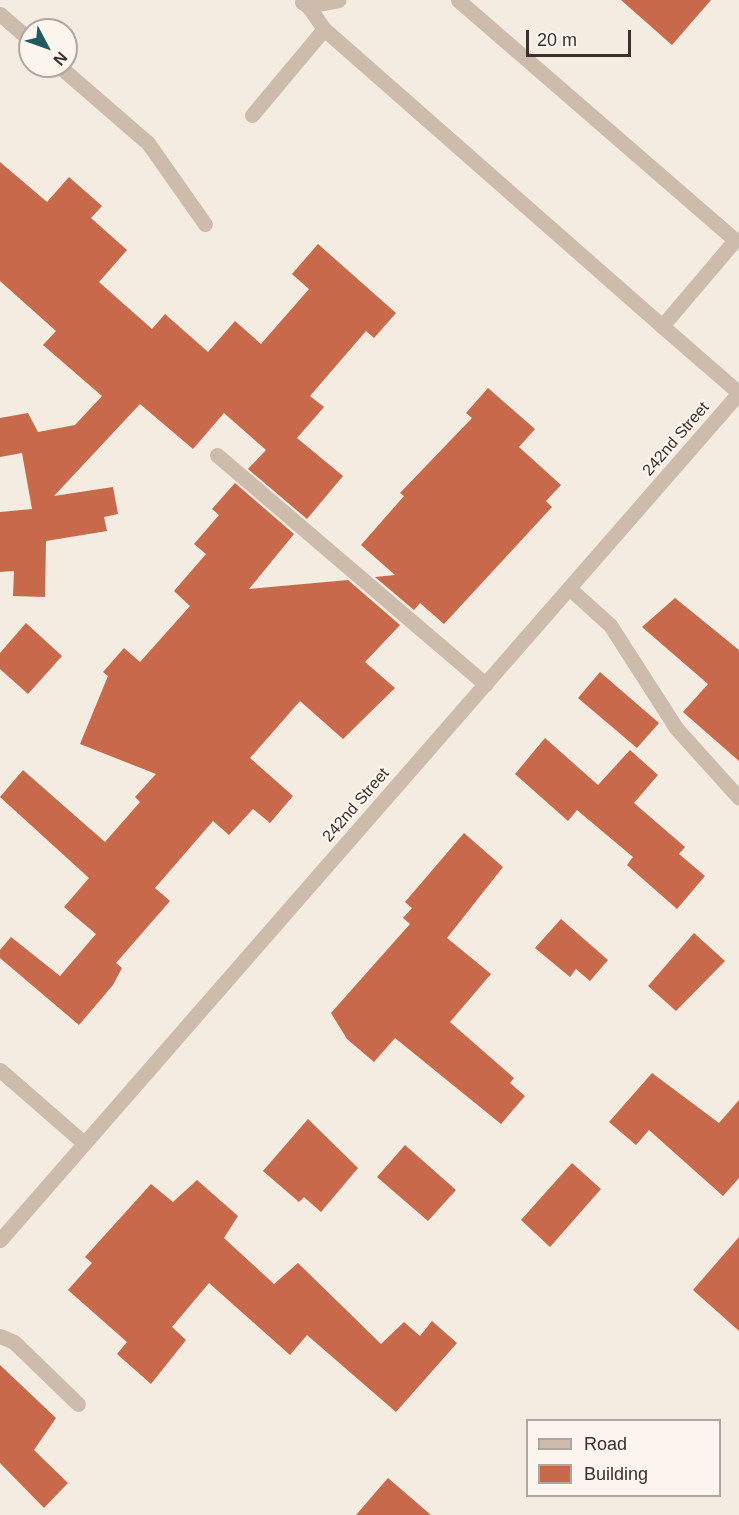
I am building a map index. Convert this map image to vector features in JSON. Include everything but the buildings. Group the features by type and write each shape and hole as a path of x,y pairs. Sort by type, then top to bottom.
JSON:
{"street":[{"path":"304,3 338,0"},
{"path":"458,0 735,240 662,326"},
{"path":"304,3 324,28 739,393"},
{"path":"0,14 18,30"},
{"path":"252,115 324,28"},
{"path":"73,78 148,144 204,224"},
{"name":"242nd Street","path":"0,1240 739,393"},
{"path":"217,455 485,684"},
{"path":"569,588 610,625 676,728 739,798"},
{"path":"0,1070 84,1143"},
{"path":"0,1336 14,1342 78,1404"}]}
